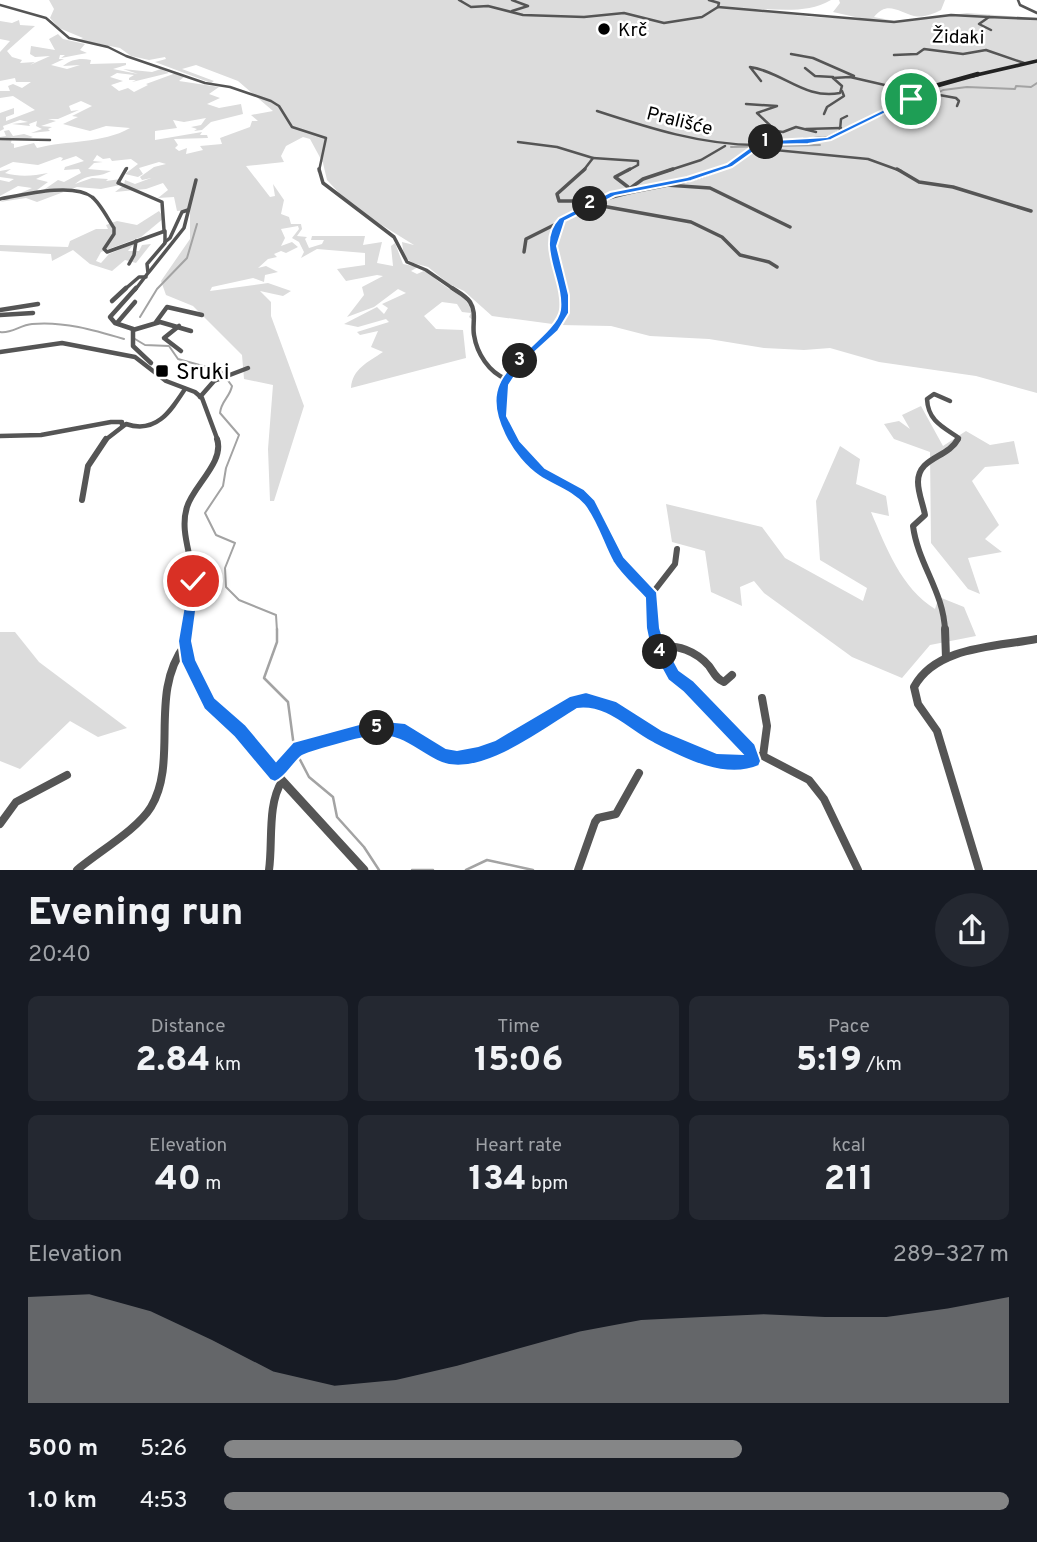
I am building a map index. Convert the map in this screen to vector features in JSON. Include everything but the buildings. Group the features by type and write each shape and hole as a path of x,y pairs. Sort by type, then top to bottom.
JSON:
{"main road":[{"path":"756,146 808,142 836,135 906,102 916,91 1024,62 1037,61"}],"street":[{"path":"459,0 471,7 488,6 509,12 584,17 624,13 668,23 702,17 718,7 894,22 951,15 1037,19"},
{"path":"482,0 488,6"},
{"path":"509,12 528,6 512,0"},
{"path":"709,0 719,4 718,7"},
{"path":"1017,0 1020,5 1037,13"},
{"path":"0,5 46,18 69,38 108,47 126,56 205,83 230,87 271,101 279,106 292,127 326,138 318,173 323,183 394,237 407,262 426,270 445,285 465,295 474,311 474,337 487,366 496,375 506,379"},
{"path":"989,17 979,24 990,30"},
{"name":"Židaki","path":"894,55 917,54 924,49 963,54 986,49 1024,62"},
{"path":"791,54 813,58 860,79"},
{"path":"761,81 750,67 763,68 804,91 830,95 842,91"},
{"path":"806,68 815,76 860,79 956,98 959,101 957,106"},
{"path":"824,114 827,107 844,96 842,86 833,77"},
{"path":"746,104 777,106 757,113 776,131 783,132 796,127 816,133 828,128"},
{"name":"Prališće","path":"597,111 725,146 756,146 862,158 900,170 920,182 962,190 1031,211"},
{"path":"836,135 841,128 841,119 847,116"},
{"path":"805,129 841,128"},
{"path":"0,139 15,136 40,142 50,139"},
{"path":"518,142 557,147 593,158 638,162 638,165 615,177 627,189"},
{"path":"524,252 526,239 593,202 627,189 645,178 697,162 725,146"},
{"path":"659,186 729,165 756,146"},
{"path":"593,158 580,175 557,194 557,198 564,203 593,202 691,222 722,237 740,256 769,262 778,267"},
{"path":"127,169 118,183 162,202 165,242"},
{"path":"191,331 156,322 133,330 110,320 112,312 134,292 186,224 191,189 196,180"},
{"path":"627,189 659,186 710,188 790,227"},
{"path":"0,199 51,192 83,192 94,199 115,227 116,233 104,251 114,251 164,230"},
{"path":"147,275 147,264 170,239 182,212 188,209"},
{"path":"560,222 552,246 565,295 565,313 554,329 532,347 506,379 502,392 502,416 516,443 541,471 587,499 619,561 651,595 653,628 658,647 673,675 689,687 753,756 763,756 803,775 814,786 824,799 858,870"},
{"path":"129,264 134,255 136,241"},
{"path":"112,301 139,278 147,275"},
{"path":"117,323 135,302"},
{"path":"0,310 38,304"},
{"path":"156,322 167,307 202,315"},
{"path":"0,315 33,313"},
{"path":"179,326 164,338 181,351"},
{"path":"133,330 131,342 151,362 150,366"},
{"path":"0,352 62,343 135,357 166,381 200,397 212,421 219,444 213,463 187,505 185,514 193,581 185,645 189,662 210,704 240,731 364,870"},
{"path":"200,397 214,381 248,368"},
{"path":"0,436 48,434 111,422 122,422 121,425 136,429 152,428 166,416 185,389"},
{"path":"946,658 942,604 926,571 913,526 925,515 918,482 922,466 928,459 947,454 959,438 934,422 926,409 927,399 934,394 950,401"},
{"path":"82,500 87,487 84,477 87,468 121,425"},
{"path":"651,595 675,564 677,549"},
{"path":"979,870 937,731 918,704 914,687 921,674 946,658 1034,640"},
{"path":"76,870 152,806 158,785 166,700 178,650 185,645"},
{"path":"658,647 671,645 691,653 708,665 720,681 726,681 732,675"},
{"path":"762,698 767,726 763,756"},
{"path":"269,870 273,841 272,809 276,789 279,777 295,751 374,728 405,731 432,751 457,758 499,747 568,705 586,700 611,707 656,736 717,762 748,763 753,761 753,756"},
{"path":"578,870 595,822 598,818 616,814 639,773"},
{"path":"0,824 16,803 67,775"}],"shaded area":[{"path":"49,0 831,0 811,8 747,9 812,17 864,19 833,12 840,3 839,0 945,0 941,10 928,15 914,16 888,8 874,17 900,22 967,13 1037,18 1037,393 976,376 879,362 830,348 764,348 709,339 650,336 611,326 560,325 492,316 464,291 449,284 428,267 404,257 402,242 414,245 351,206 327,180 323,163 310,139 303,137 286,146 281,156 284,162 246,166 270,197 275,196 273,184 284,200 281,214 289,217 291,224 301,224 302,229 297,236 307,237 305,239 309,248 322,244 324,240 311,240 312,236 365,236 363,245 382,242 377,263 393,266 391,246 395,243 403,264 418,267 411,271 417,274 426,270 461,296 470,307 473,320 469,317 471,313 462,312 457,304 442,302 424,316 436,329 463,330 466,358 351,388 358,371 383,352 371,347 378,331 360,335 357,332 389,322 386,319 358,327 344,324 377,307 384,314 388,308 382,304 406,293 398,289 374,307 347,317 364,295 362,287 383,276 346,281 337,269 365,265 365,253 317,249 301,258 304,252 299,242 292,238 299,229 298,226 281,229 285,238 281,246 292,242 298,247 286,253 281,251 274,254 277,257 268,259 258,268 266,266 278,272 265,275 264,282 253,278 212,287 210,291 268,283 291,291 283,296 260,291 271,302 271,316 304,406 274,501 270,501 268,449 273,385 244,379 242,355 193,306 166,295 161,281 190,239 190,210 177,211 174,197 158,198 168,190 163,183 146,189 115,192 124,185 125,180 135,184 151,178 142,180 140,177 154,167 166,164 159,162 139,168 143,174 138,177 125,174 138,164 131,159 112,161 97,155 93,161 103,162 94,163 88,169 111,171 85,178 75,184 92,178 108,179 106,181 121,179 120,185 101,189 77,187 37,202 26,198 0,202 32,188 18,186 0,196 0,180 9,182 14,179 0,177 0,171 11,169 5,173 21,176 48,173 36,179 48,182 37,190 42,191 58,180 64,182 81,173 79,169 64,170 65,167 84,161 76,156 61,161 63,158 60,157 38,165 13,162 0,168 0,137 6,136 4,131 9,130 13,136 24,134 33,137 25,140 12,138 14,148 34,143 37,148 108,137 130,128 106,126 90,131 63,124 92,106 81,101 69,106 71,111 79,110 58,119 48,119 56,121 41,126 52,127 48,129 50,131 31,133 42,129 36,126 37,121 29,124 30,126 12,124 28,122 20,120 3,126 4,129 0,131 0,113 14,108 14,114 6,117 6,121 35,110 13,96 0,98 0,91 10,91 8,86 13,84 22,88 31,82 16,82 15,78 0,81 0,52 10,41 0,39 0,21 12,23 19,20 20,25 35,26 7,51 12,57 22,60 20,63 35,62 30,65 50,56 35,57 30,54 31,46 55,50 49,39 58,34 63,39 85,44 80,50 87,53 61,58 65,55 60,55 59,59 64,59 51,65 67,69 80,65 63,66 73,60 83,59 91,60 90,64 126,63 113,69 138,74 123,69 152,72 161,69 169,73 132,82 136,80 129,78 134,75 117,73 110,77 123,81 111,85 119,91 128,88 134,92 148,85 146,84 176,73 184,77 179,81 219,87 209,94 220,98 207,104 219,108 241,104 243,114 211,122 202,130 194,131 197,129 191,127 201,125 206,118 184,122 173,120 177,128 155,131 155,140 202,132 200,135 207,135 208,138 174,139 178,145 175,148 179,151 187,148 186,154 203,150 200,146 222,144 220,138 250,127 252,121 258,121 251,115 273,111 238,81 196,65 182,69 214,81 211,83 155,62 166,59 165,57 149,60 131,56 120,48 79,40 83,38 59,28 50,18 54,9"},
{"path":"159,211 164,218 141,237 101,252 96,261 101,263 109,254 135,243 128,251 139,251 142,245 151,244 136,263 125,260 112,271 90,264 73,250 52,261 51,254 0,251 0,245 68,247 70,241 96,229 108,229 106,225 117,221 137,225"},
{"path":"921,406 943,446 966,431 990,445 1014,441 1019,464 985,467 972,481 999,525 985,539 1002,552 968,558 980,594 968,589 931,543 930,452 894,439 884,424 899,421 910,429 902,415"},
{"path":"840,446 860,459 856,484 886,496 889,516 871,512 889,553 904,578 923,600 935,609 939,597 964,607 976,636 930,645 902,678 852,657 764,593 754,581 740,587 742,606 711,592 705,551 672,542 666,504 762,527 785,558 863,601 867,588 820,560 816,501"},
{"path":"0,632 15,632 39,662 127,728 98,737 70,721 20,769 0,761"}],"waterway":[{"path":"911,108 943,90 967,87 1015,89 1016,86 1031,87 1037,83"},
{"path":"731,147 820,145"},
{"path":"140,317 157,289 187,258 197,224"},
{"path":"0,332 32,324 55,324 124,339"},
{"path":"135,339 145,345 169,346 178,359 221,371 232,386 220,413 239,435 226,468 223,486 205,513 216,535 235,543 225,568 226,587 239,600 276,615 277,631"},
{"path":"277,631 277,642 264,678 288,702 294,747"},
{"path":"296,752 309,777 333,797 337,817 364,847 379,870"},
{"path":"466,870 487,860 533,870"},
{"path":"412,870 433,870"}],"place":[{"name":"Krč","path":"604,29"},
{"name":"Sruki","path":"162,371"}],"route":[{"path":"193,581 185,641 189,662 210,704 240,731 275,774 299,748 374,728 405,731 432,751 443,755 457,758 478,754 499,747 575,701 586,700 611,707 656,736 717,762 735,764 753,761 749,750 689,687 673,675 658,647 653,628 652,596 619,561 587,499 535,466 508,431 502,416 503,385 521,359 554,329 565,313 565,295 552,246 558,224 562,220 613,194 688,179 729,165 761,143 808,142 828,138 848,131 867,118 911,99"}]}
